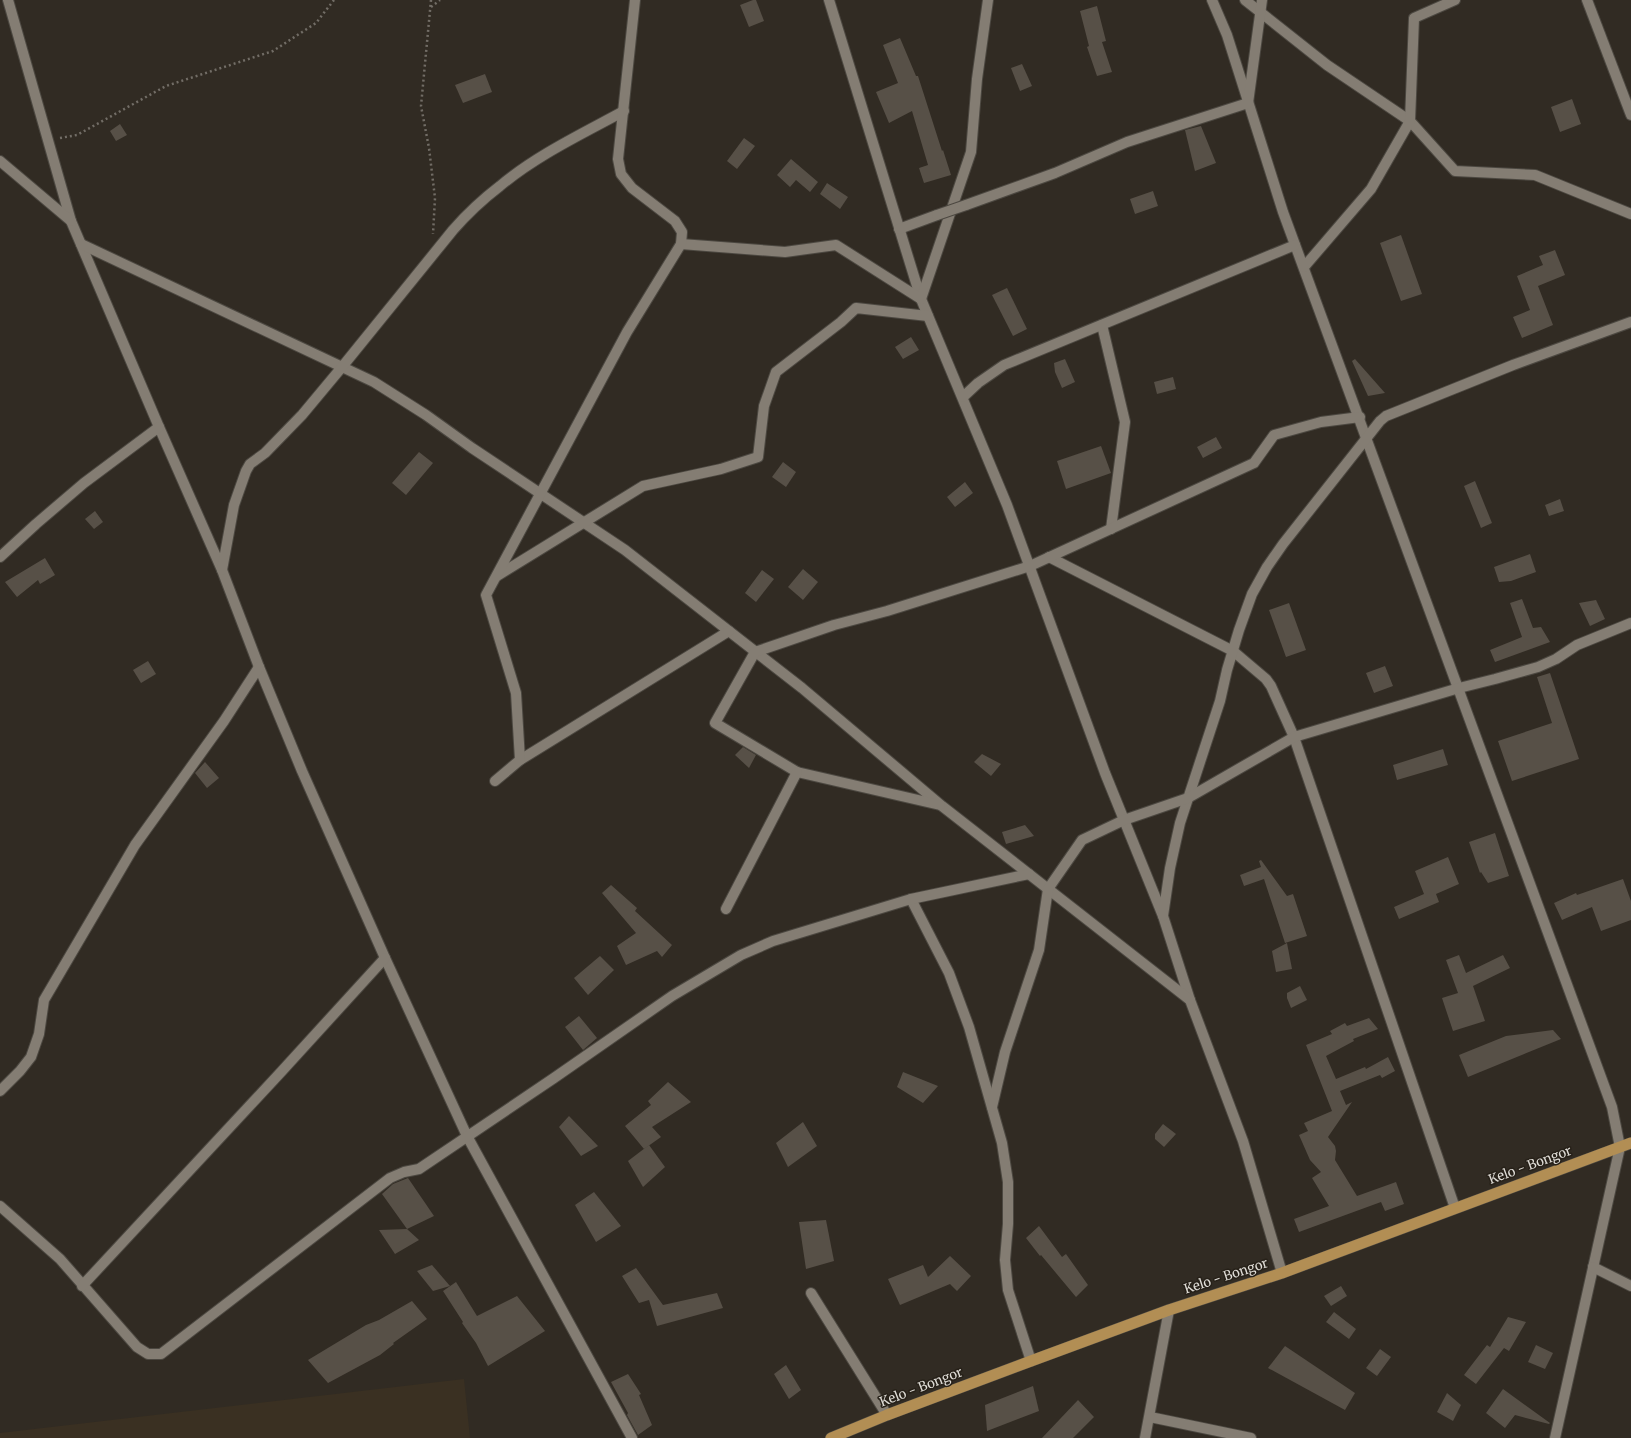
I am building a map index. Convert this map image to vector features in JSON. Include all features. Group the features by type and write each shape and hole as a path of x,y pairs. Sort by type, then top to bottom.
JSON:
{"highway":[{"name":"Kelo - Bongor","path":"831,1438 887,1415 1169,1310 1282,1273 1631,1143"}],"street":[{"path":"8,0 71,221 222,570 259,667 302,771 385,958 467,1136 632,1438"},
{"path":"520,760 516,693 486,595 627,332 681,244 682,232 675,221 632,188 622,174 618,159 635,0"},
{"path":"829,0 921,299 1007,504 1105,773 1163,916 1190,1000 1243,1141 1282,1273"},
{"path":"921,299 971,152 977,79 988,0"},
{"path":"1212,0 1226,35 1283,212 1368,438 1612,1106 1620,1147 1555,1438"},
{"path":"1245,0 1327,65 1410,121 1455,171 1535,176 1631,214"},
{"path":"1248,103 1262,0"},
{"path":"1304,267 1371,189 1410,121 1414,18 1455,0"},
{"path":"1587,0 1631,115"},
{"path":"899,228 1055,173 1127,142 1248,103"},
{"path":"222,570 234,504 246,470 250,464 265,453 302,415 461,221 500,186 534,162 624,111"},
{"path":"0,161 71,221"},
{"path":"0,173 15,174"},
{"path":"81,244 374,382 426,415 472,448 584,522 625,550 802,688 942,806 1190,1000"},
{"path":"681,244 785,252 836,245 921,299"},
{"path":"963,397 982,380 1004,365 1295,245"},
{"path":"495,577 643,486 721,469 758,457 764,406 776,372 841,322 856,308 928,316"},
{"path":"1163,916 1170,868 1180,823 1220,701 1233,651 1252,594 1267,567 1283,544 1386,416 1514,365 1631,322"},
{"path":"1102,325 1125,422 1111,529"},
{"path":"942,806 796,772 716,723 755,652 834,625 887,611 1030,566 1254,463 1274,436 1321,422 1360,417"},
{"path":"0,557 84,483 159,427"},
{"path":"1049,557 1233,651 1266,679 1271,686 1294,737 1455,1208"},
{"path":"992,1107 1005,1052 1039,950 1048,889 1082,840 1124,820 1188,798 1294,737 1459,688 1538,667 1556,659 1578,645 1631,623"},
{"path":"495,781 520,760 729,631"},
{"path":"0,1091 20,1071 31,1056 39,1034 44,1000 135,845 224,721 259,667"},
{"path":"726,909 796,772"},
{"path":"0,1206 60,1259 82,1286 137,1347 148,1354 161,1354 390,1178 404,1172 419,1169 672,996 741,955 773,942 911,899 1029,874"},
{"path":"911,899 949,973 969,1027 1002,1143 1008,1182 1006,1260 1008,1290 1031,1361"},
{"path":"82,1286 385,958"},
{"path":"1594,1267 1631,1286"},
{"path":"811,1293 887,1415"},
{"path":"1145,1438 1169,1310"},
{"path":"1150,1417 1251,1438"}],"path":[{"path":"48,140 77,135 166,86 273,51 316,23 334,0"},
{"path":"428,261 434,233 435,198 429,148 421,106 431,0"},
{"path":"431,7 440,0"}],"shaded area":[{"path":"464,1379 470,1438 0,1438 0,1433"}],"building":[{"path":"756,0 764,21 749,27 740,5"},
{"path":"1097,6 1106,41 1102,42 1112,72 1097,76 1087,47 1089,46 1080,11"},
{"path":"900,38 916,76 918,76 951,175 924,183 919,168 928,165 912,111 889,123 876,92 898,83 883,45"},
{"path":"1022,64 1032,86 1020,91 1011,68"},
{"path":"485,74 492,92 463,103 455,85"},
{"path":"1572,99 1581,124 1560,132 1551,107"},
{"path":"120,124 127,135 116,141 110,131"},
{"path":"1201,126 1216,163 1195,171 1185,130"},
{"path":"744,138 755,146 737,169 727,161"},
{"path":"791,159 818,182 810,192 796,180 790,187 777,175"},
{"path":"827,183 848,197 840,209 820,194"},
{"path":"1153,191 1158,206 1135,214 1130,199"},
{"path":"1401,235 1422,294 1401,301 1380,243"},
{"path":"1555,250 1565,275 1538,286 1553,325 1522,338 1513,317 1530,310 1517,276 1543,265 1539,256"},
{"path":"1007,288 1027,329 1013,336 992,295"},
{"path":"911,337 919,350 903,359 895,347"},
{"path":"1065,359 1075,382 1062,388 1055,372 1054,363"},
{"path":"1355,359 1385,393 1368,396 1352,361"},
{"path":"1173,377 1176,389 1157,394 1154,382"},
{"path":"1216,437 1222,448 1203,458 1197,447"},
{"path":"1101,446 1111,473 1066,489 1057,461"},
{"path":"419,452 433,463 406,495 392,483"},
{"path":"783,462 796,472 786,487 772,477"},
{"path":"1475,481 1492,523 1481,528 1464,486"},
{"path":"965,482 973,493 955,507 947,497"},
{"path":"1560,499 1564,511 1549,516 1545,505"},
{"path":"95,511 103,522 94,529 85,519"},
{"path":"1530,554 1536,572 1511,581 1499,582 1494,567"},
{"path":"45,558 55,575 40,584 38,580 17,597 5,582"},
{"path":"803,569 818,582 803,600 788,587"},
{"path":"762,570 774,579 756,602 745,593"},
{"path":"1522,599 1533,628 1541,627 1550,642 1495,662 1490,650 1522,637 1510,603"},
{"path":"1596,600 1605,619 1590,626 1579,603"},
{"path":"1289,603 1306,650 1286,657 1269,610"},
{"path":"148,661 156,674 141,683 133,670"},
{"path":"1385,666 1393,686 1374,693 1366,673"},
{"path":"1550,673 1579,759 1512,781 1498,741 1552,723 1537,677"},
{"path":"743,747 756,755 749,768 735,755"},
{"path":"1443,749 1448,765 1397,780 1393,765"},
{"path":"982,754 1001,764 991,776 974,762"},
{"path":"205,762 219,778 207,788 195,773"},
{"path":"1025,825 1034,836 1006,844 1002,832"},
{"path":"1495,833 1509,876 1488,883 1481,872 1480,873 1469,842"},
{"path":"1448,857 1459,884 1436,894 1439,902 1399,919 1394,907 1424,894 1415,871"},
{"path":"1261,860 1287,896 1293,894 1307,936 1285,943 1264,879 1244,886 1240,875 1261,867 1259,861"},
{"path":"1623,879 1631,901 1631,920 1601,931 1592,907 1562,920 1554,903 1576,893 1577,895"},
{"path":"611,885 637,908 635,911 672,945 662,957 657,951 626,965 617,946 636,933 602,893"},
{"path":"1287,943 1292,969 1276,972 1272,951"},
{"path":"1459,955 1466,973 1503,955 1510,968 1473,986 1485,1021 1453,1031 1442,998 1458,993 1446,960"},
{"path":"600,956 614,970 588,995 574,978"},
{"path":"1300,986 1307,1000 1291,1008 1287,998 1287,993"},
{"path":"579,1016 597,1038 583,1050 565,1027"},
{"path":"1369,1018 1378,1029 1353,1039 1354,1041 1326,1056 1336,1079 1365,1067 1366,1069 1388,1057 1395,1071 1382,1078 1380,1075 1340,1091 1346,1105 1352,1102 1328,1137 1335,1146 1335,1160 1357,1196 1396,1182 1404,1204 1385,1211 1381,1202 1299,1232 1294,1219 1329,1206 1312,1178 1321,1172 1310,1160 1299,1135 1308,1131 1304,1123 1332,1111 1306,1045 1332,1034 1330,1031 1345,1023 1347,1026"},
{"path":"1553,1030 1561,1039 1468,1077 1459,1055 1506,1036"},
{"path":"903,1072 938,1086 923,1103 897,1087"},
{"path":"668,1082 691,1102 652,1127 661,1137 644,1149 625,1126 651,1105 648,1101"},
{"path":"569,1116 598,1146 581,1156 559,1127"},
{"path":"803,1122 817,1146 788,1167 776,1143"},
{"path":"1163,1124 1176,1134 1164,1147 1155,1139 1155,1134"},
{"path":"649,1145 665,1167 643,1187 628,1161"},
{"path":"408,1178 434,1216 407,1229 382,1194 393,1184"},
{"path":"594,1192 621,1226 596,1242 575,1205"},
{"path":"826,1220 834,1261 806,1269 799,1222"},
{"path":"1039,1226 1062,1257 1066,1254 1088,1285 1076,1297 1026,1238"},
{"path":"407,1229 419,1240 395,1254 379,1230"},
{"path":"950,1256 971,1276 957,1291 950,1284 900,1305 888,1279 923,1265 928,1277"},
{"path":"432,1265 450,1286 433,1291 417,1271"},
{"path":"636,1268 663,1305 717,1293 723,1308 657,1326 649,1300 639,1303 622,1276"},
{"path":"456,1282 477,1316 517,1296 545,1331 488,1366 476,1343 443,1291"},
{"path":"1341,1286 1347,1296 1331,1306 1324,1296"},
{"path":"412,1301 427,1319 393,1343 394,1344 380,1355 328,1383 308,1360 366,1325 379,1320"},
{"path":"1334,1312 1356,1329 1349,1339 1326,1322"},
{"path":"1508,1317 1526,1322 1509,1351 1504,1348 1476,1384 1464,1375 1487,1345 1490,1347"},
{"path":"1536,1345 1553,1353 1545,1369 1528,1362"},
{"path":"1285,1346 1355,1393 1345,1410 1268,1368"},
{"path":"1380,1349 1391,1357 1377,1376 1366,1368"},
{"path":"786,1365 801,1390 789,1399 774,1374"},
{"path":"628,1374 641,1394 639,1395 652,1425 638,1435 611,1382"},
{"path":"1033,1386 1039,1411 987,1431 985,1405"},
{"path":"1503,1389 1550,1423 1515,1415 1505,1428 1486,1413"},
{"path":"1447,1393 1461,1405 1453,1421 1437,1412"},
{"path":"1078,1400 1094,1417 1073,1438 1042,1438"}]}
